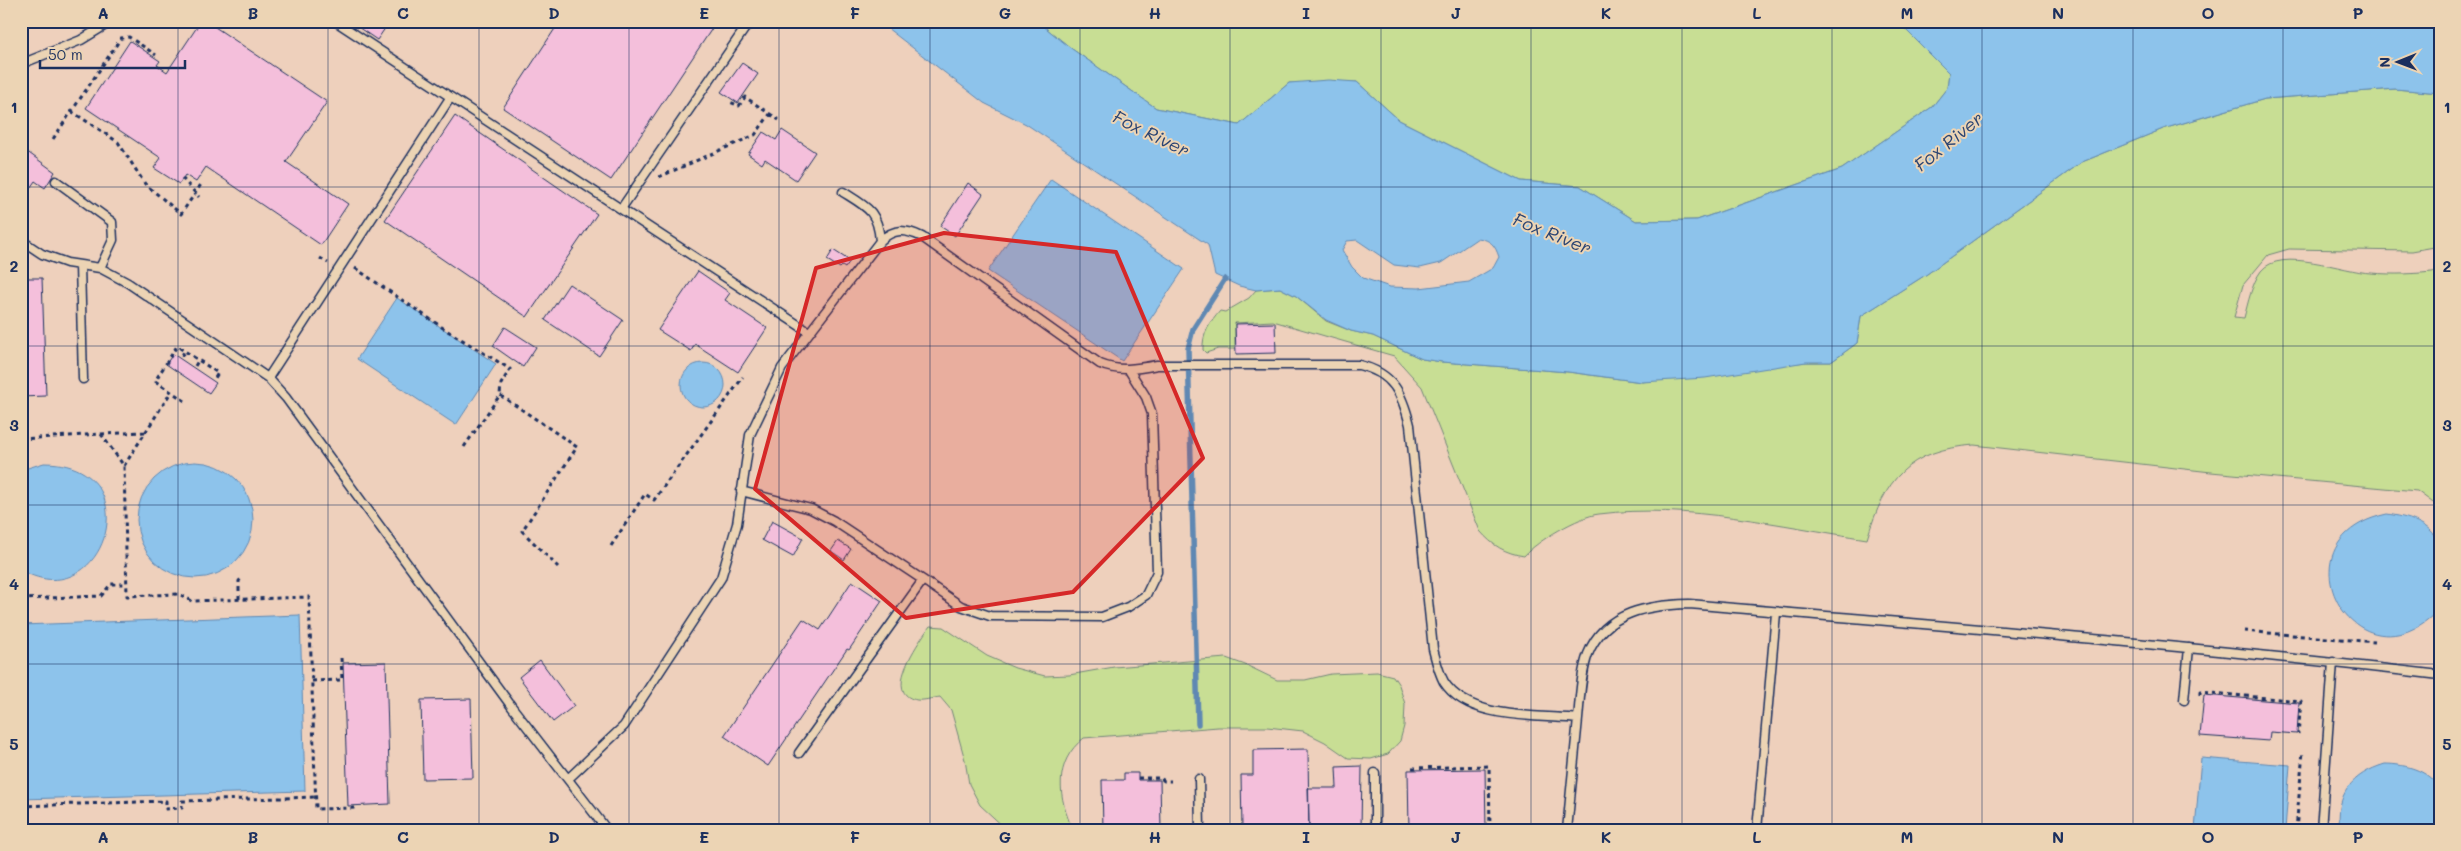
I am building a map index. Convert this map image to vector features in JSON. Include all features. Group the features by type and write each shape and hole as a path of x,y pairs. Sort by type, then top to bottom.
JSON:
{"lane":[{"path":"21,64 81,40 112,21"},
{"path":"335,21 809,332"},
{"path":"621,209 750,21"},
{"path":"268,378 450,98"},
{"path":"56,181 112,222 112,240 100,268"},
{"path":"843,192 869,208 876,218 880,241"},
{"path":"568,779 624,726 720,578 737,524 750,435 782,368 880,241 888,233 896,230 905,230 922,237 1100,364 1110,368 1129,370 1157,365 1359,365 1374,368 1386,376 1398,389 1405,404 1410,424 1433,649 1439,672 1445,684 1473,706 1485,710 1578,719"},
{"path":"21,240 42,254 80,265 100,268 128,283 268,378 286,398 512,707 607,830"},
{"path":"80,265 83,379"},
{"path":"741,492 811,509 834,521 961,606 990,616 1102,617 1128,607 1146,595 1157,572 1152,414 1146,397 1129,370"},
{"path":"799,753 923,580"},
{"path":"1567,830 1584,671 1590,649 1604,630 1626,614 1649,606 1689,604 2189,648 2440,675"},
{"path":"1757,830 1776,613"},
{"path":"2184,700 2189,648"},
{"path":"2320,830 2333,662"},
{"path":"1375,773 1375,830"},
{"path":"1199,779 1200,830"}],"path":[{"path":"53,139 121,38 129,37 156,55"},
{"path":"730,102 739,106 745,98 779,120"},
{"path":"72,111 118,142 145,184 181,214 202,183"},
{"path":"636,187 756,135 770,114"},
{"path":"182,178 199,197"},
{"path":"320,258 328,263"},
{"path":"355,268 446,330 510,369 501,384 500,396 464,447"},
{"path":"185,401 155,381 177,346 218,374 215,378"},
{"path":"182,356 184,351"},
{"path":"195,366 198,361"},
{"path":"611,546 645,494 654,500 743,377"},
{"path":"171,392 124,466 127,596 179,594 192,601 309,597 316,809 357,808"},
{"path":"500,396 577,448 522,531 558,567"},
{"path":"21,438 145,432"},
{"path":"101,434 124,466"},
{"path":"239,599 239,582 243,577"},
{"path":"21,599 101,596 110,583 126,584"},
{"path":"2244,631 2375,642"},
{"path":"312,681 342,680 342,657"},
{"path":"2199,700 2200,692 2301,701 2298,734"},
{"path":"2296,830 2303,751"},
{"path":"1412,768 1490,766 1490,830"},
{"path":"1138,778 1161,778 1164,781 1171,781"},
{"path":"21,806 166,801 166,809 182,808 182,801 315,797"}],"highlighted area":[{"path":"944,233 1116,252 1203,458 1073,592 906,618 755,489 816,268"}],"green space":[{"path":"1037,21 1897,21 1949,73 1947,88 1932,107 1842,169 1697,220 1636,221 1580,186 1521,181 1399,120 1357,82 1289,83 1239,125 1156,108 1072,49"},
{"path":"2395,89 2440,93 2440,246 2412,251 2289,249 2268,255 2243,285 2234,317 2244,318 2253,287 2261,271 2270,264 2283,261 2313,262 2359,272 2380,274 2440,271 2440,508 2417,491 2211,472 1974,445 1932,453 1916,461 1903,471 1891,484 1882,500 1867,539 1767,522 1665,511 1632,511 1599,514 1581,519 1538,543 1524,556 1500,548 1480,531 1422,387 1394,356 1273,321 1235,323 1235,349 1218,349 1206,353 1203,350 1205,333 1220,311 1225,312 1249,298 1256,290 1280,288 1296,296 1326,321 1351,331 1373,336 1422,359 1442,362 1568,372 1642,382 1806,362 1831,362 1857,343 1861,316 1927,274 2082,162 2163,129 2265,99"},
{"path":"930,626 943,627 987,656 1015,668 1045,676 1069,675 1114,667 1226,658 1277,680 1305,680 1331,674 1377,672 1393,676 1399,685 1405,704 1404,726 1400,741 1388,754 1371,759 1348,758 1325,742 1303,731 1267,727 1218,727 1084,738 1067,758 1061,781 1064,806 1073,830 1007,830 980,805 969,784 965,760 951,710 940,697 917,700 907,696 902,688 906,666"}],"water":[{"name":"Fox River","path":"878,21 1037,21 1072,49 1156,108 1239,125 1289,83 1328,80 1357,82 1399,120 1521,181 1580,186 1636,221 1697,220 1842,169 1932,107 1947,88 1949,73 1897,21 2440,21 2440,93 2395,89 2265,99 2163,129 2082,162 1927,274 1861,316 1857,343 1831,362 1806,362 1705,378 1642,382 1568,372 1422,359 1373,336 1351,331 1326,320 1296,296 1280,288 1256,290 1239,286 1215,275 1208,245 1026,124 984,103","holes":["1478,238 1486,240 1496,249 1499,257 1493,268 1469,282 1419,288 1390,287 1363,278 1352,267 1342,250 1347,241 1357,240 1394,265 1420,268 1441,263"]},
{"path":"1051,179 1184,269 1122,361 988,271"},
{"path":"397,298 496,364 456,425 357,359"},
{"path":"699,363 707,363 719,369 725,385 719,401 707,407 699,407 687,401 681,389 681,381 687,369"},
{"path":"195,462 217,467 236,479 248,498 253,520 248,542 236,561 217,573 195,578 173,573 154,561 142,542 137,520 142,498 154,479 173,467"},
{"path":"44,463 78,470 98,487 107,510 105,535 94,558 75,574 51,579 21,570 21,470"},
{"path":"2387,514 2417,522 2430,530 2440,542 2440,608 2409,631 2381,634 2356,624 2338,604 2330,578 2334,552 2352,529"},
{"path":"300,615 305,791 21,799 21,625"},
{"path":"2201,758 2290,765 2285,830 2195,830"},
{"path":"2385,764 2401,765 2418,770 2426,774 2437,786 2441,807 2440,830 2340,830 2340,806 2348,787 2363,773"}],"building":[{"path":"201,21 206,21 327,102 286,162 348,204 321,245 206,167 196,182 185,175 179,184 154,168 161,158 86,108 130,41 160,61 157,65 167,72"},
{"path":"349,21 390,21 377,40"},
{"path":"560,21 717,21 611,180 503,108"},
{"path":"742,63 758,74 738,103 721,92"},
{"path":"455,116 597,214 527,317 385,220"},
{"path":"782,130 815,152 796,180 765,159 762,164 748,154 763,132 776,140"},
{"path":"22,148 55,172 45,188 35,181 21,201"},
{"path":"968,183 983,194 955,236 940,226"},
{"path":"833,250 850,261 845,268 842,266 840,268 827,260"},
{"path":"698,271 730,293 725,300 767,328 738,372 695,344 691,351 658,330"},
{"path":"21,278 42,278 46,396 21,397"},
{"path":"569,284 623,320 599,356 545,320"},
{"path":"1275,323 1276,353 1236,354 1235,324"},
{"path":"505,327 536,347 523,367 493,346"},
{"path":"173,354 216,383 209,393 166,364"},
{"path":"772,521 803,538 793,557 762,540"},
{"path":"838,541 851,549 844,560 831,551"},
{"path":"852,581 882,601 849,650 847,649 768,766 724,736 803,619 820,630"},
{"path":"540,660 574,706 553,722 519,677"},
{"path":"386,662 390,804 348,806 343,663"},
{"path":"2204,695 2299,703 2297,734 2270,732 2269,741 2200,736"},
{"path":"471,699 473,778 423,779 421,700"},
{"path":"1308,749 1309,827 1282,828 1282,830 1242,828 1241,775 1253,775 1253,750"},
{"path":"1362,766 1361,830 1309,830 1308,788 1337,788 1336,767"},
{"path":"1485,769 1486,830 1409,830 1408,770"},
{"path":"1124,773 1138,773 1138,780 1160,780 1161,830 1103,830 1102,780 1124,780"}],"waterway":[{"path":"1198,724 1188,349 1193,329 1225,279"}]}
